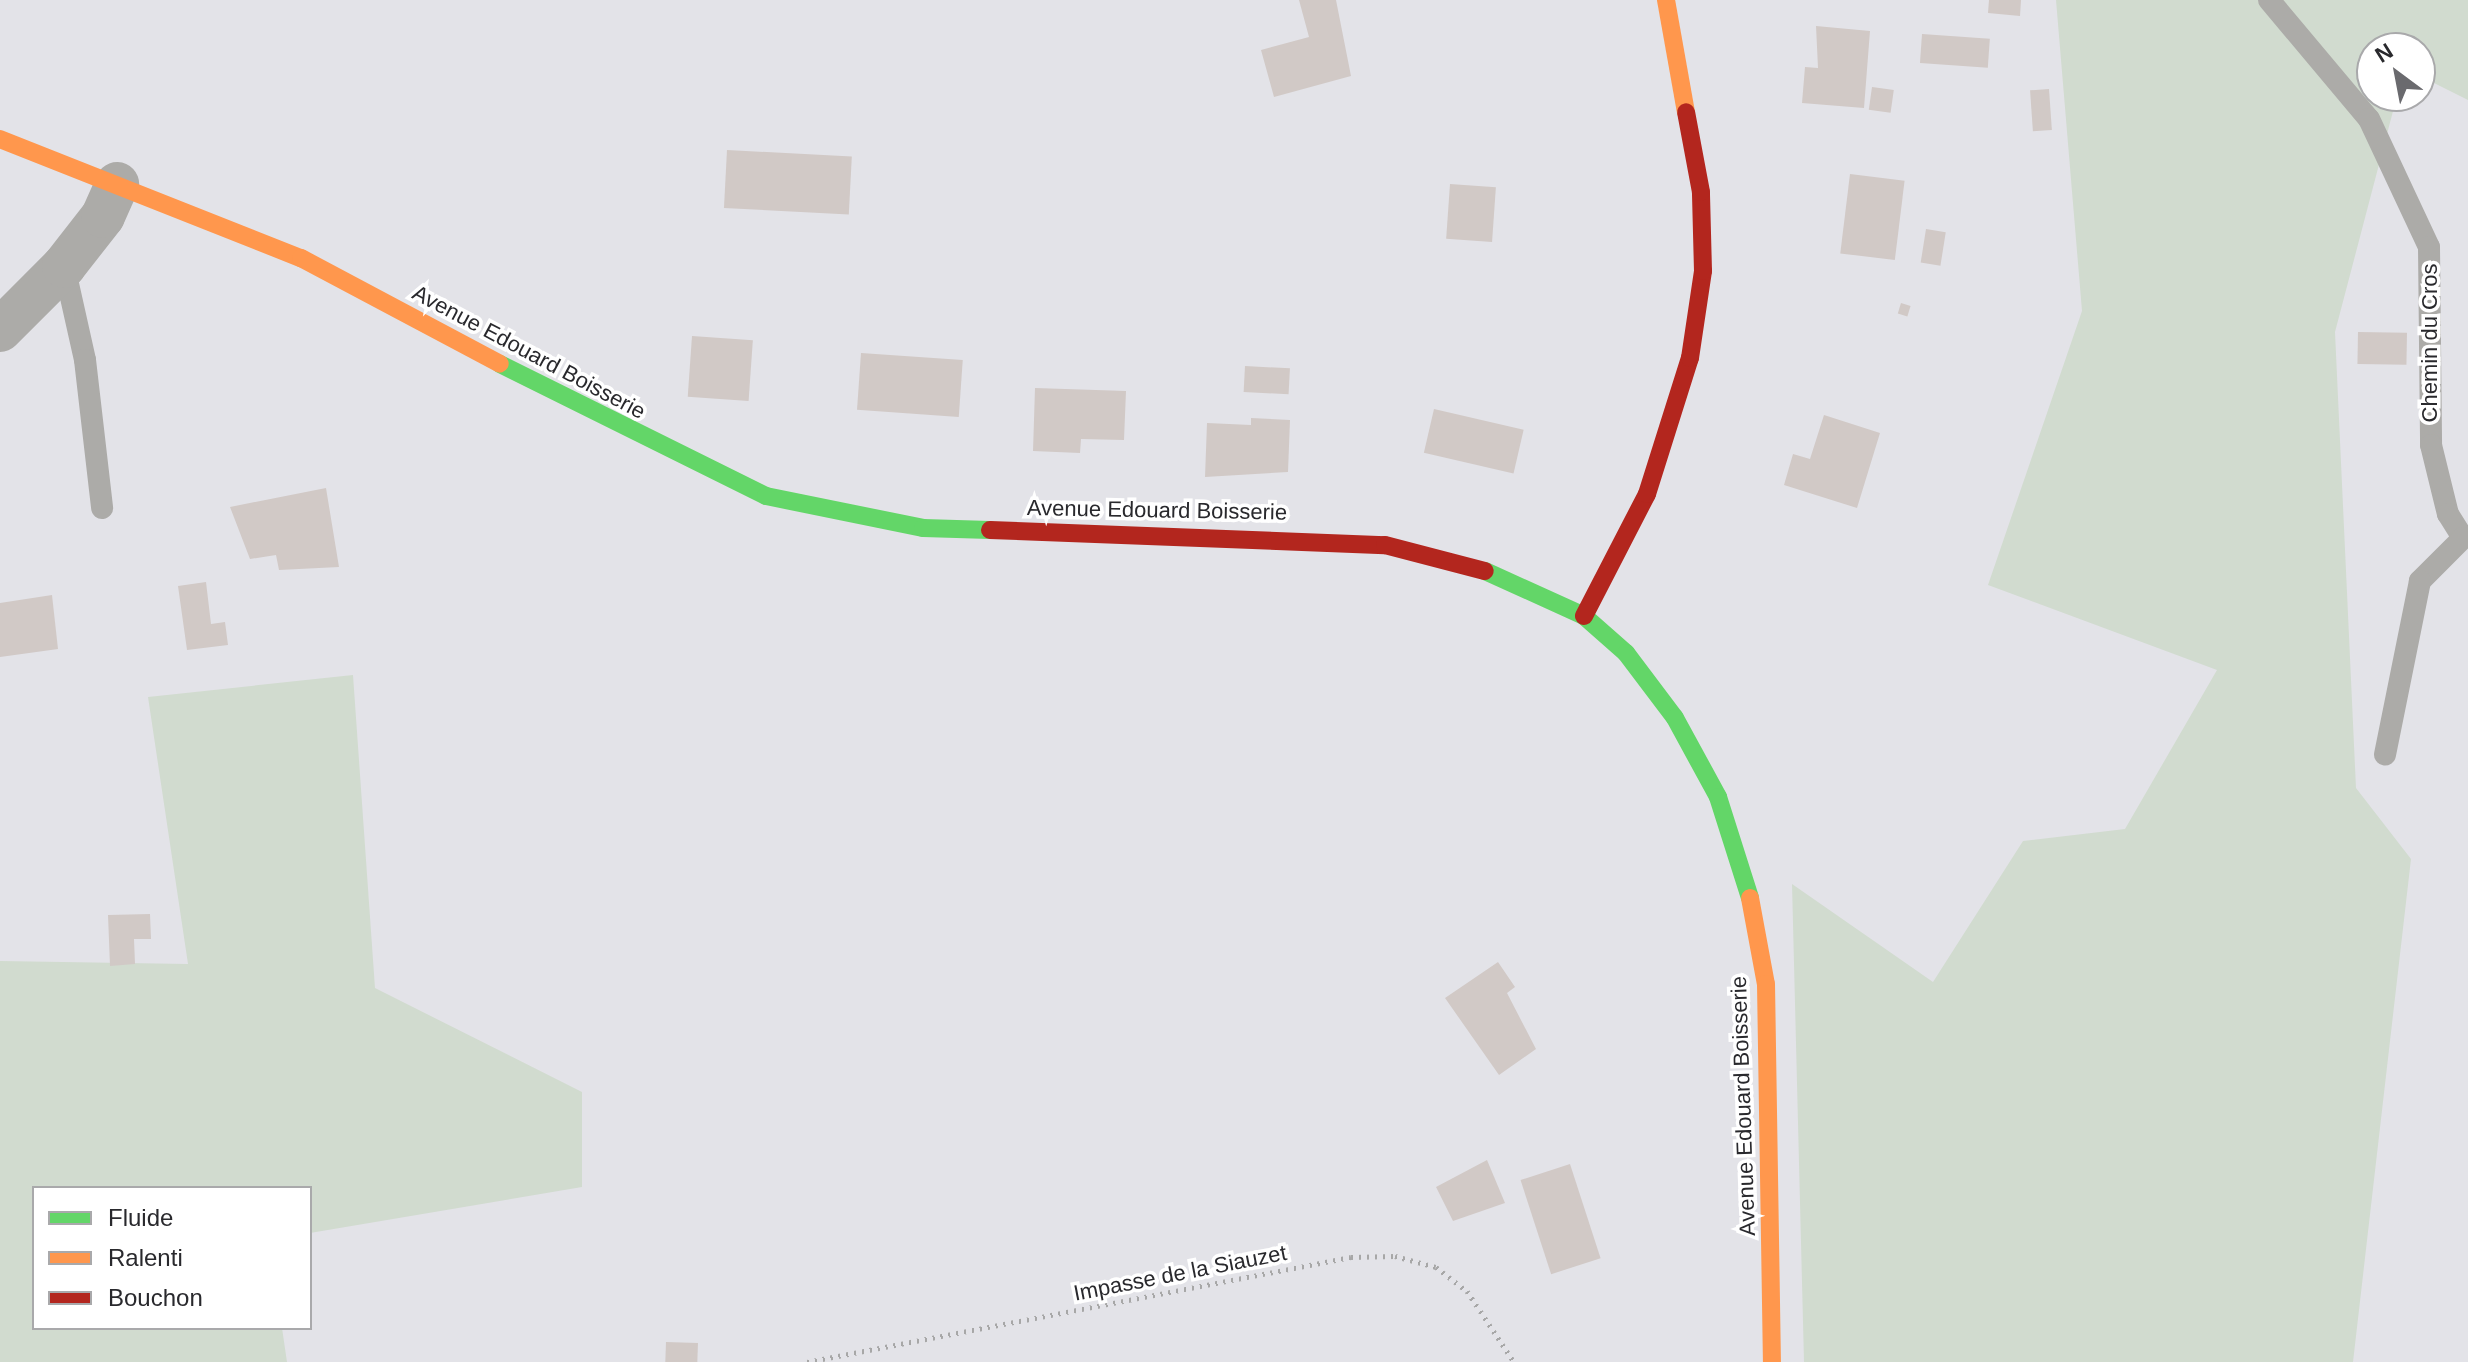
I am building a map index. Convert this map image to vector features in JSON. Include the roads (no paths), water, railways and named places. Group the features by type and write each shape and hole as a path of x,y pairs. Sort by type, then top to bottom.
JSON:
{"street":[{"path":"1584,616 1647,494 1690,358 1703,271 1701,192 1666,0"},
{"name":"Avenue Edouard Boisserie","path":"0,139 301,258 645,442 766,496 923,528 1385,545 1462,561 1584,616 1626,653 1675,718 1718,797 1747,884 1766,984 1772,1362"},
{"path":"0,330 64,266 103,216 117,184"}],"lane":[{"name":"Chemin du Cros","path":"2269,0 2369,119 2429,247 2431,445 2448,514 2463,538 2420,581 2385,754"},
{"path":"64,266 85,360 102,508"}]}
